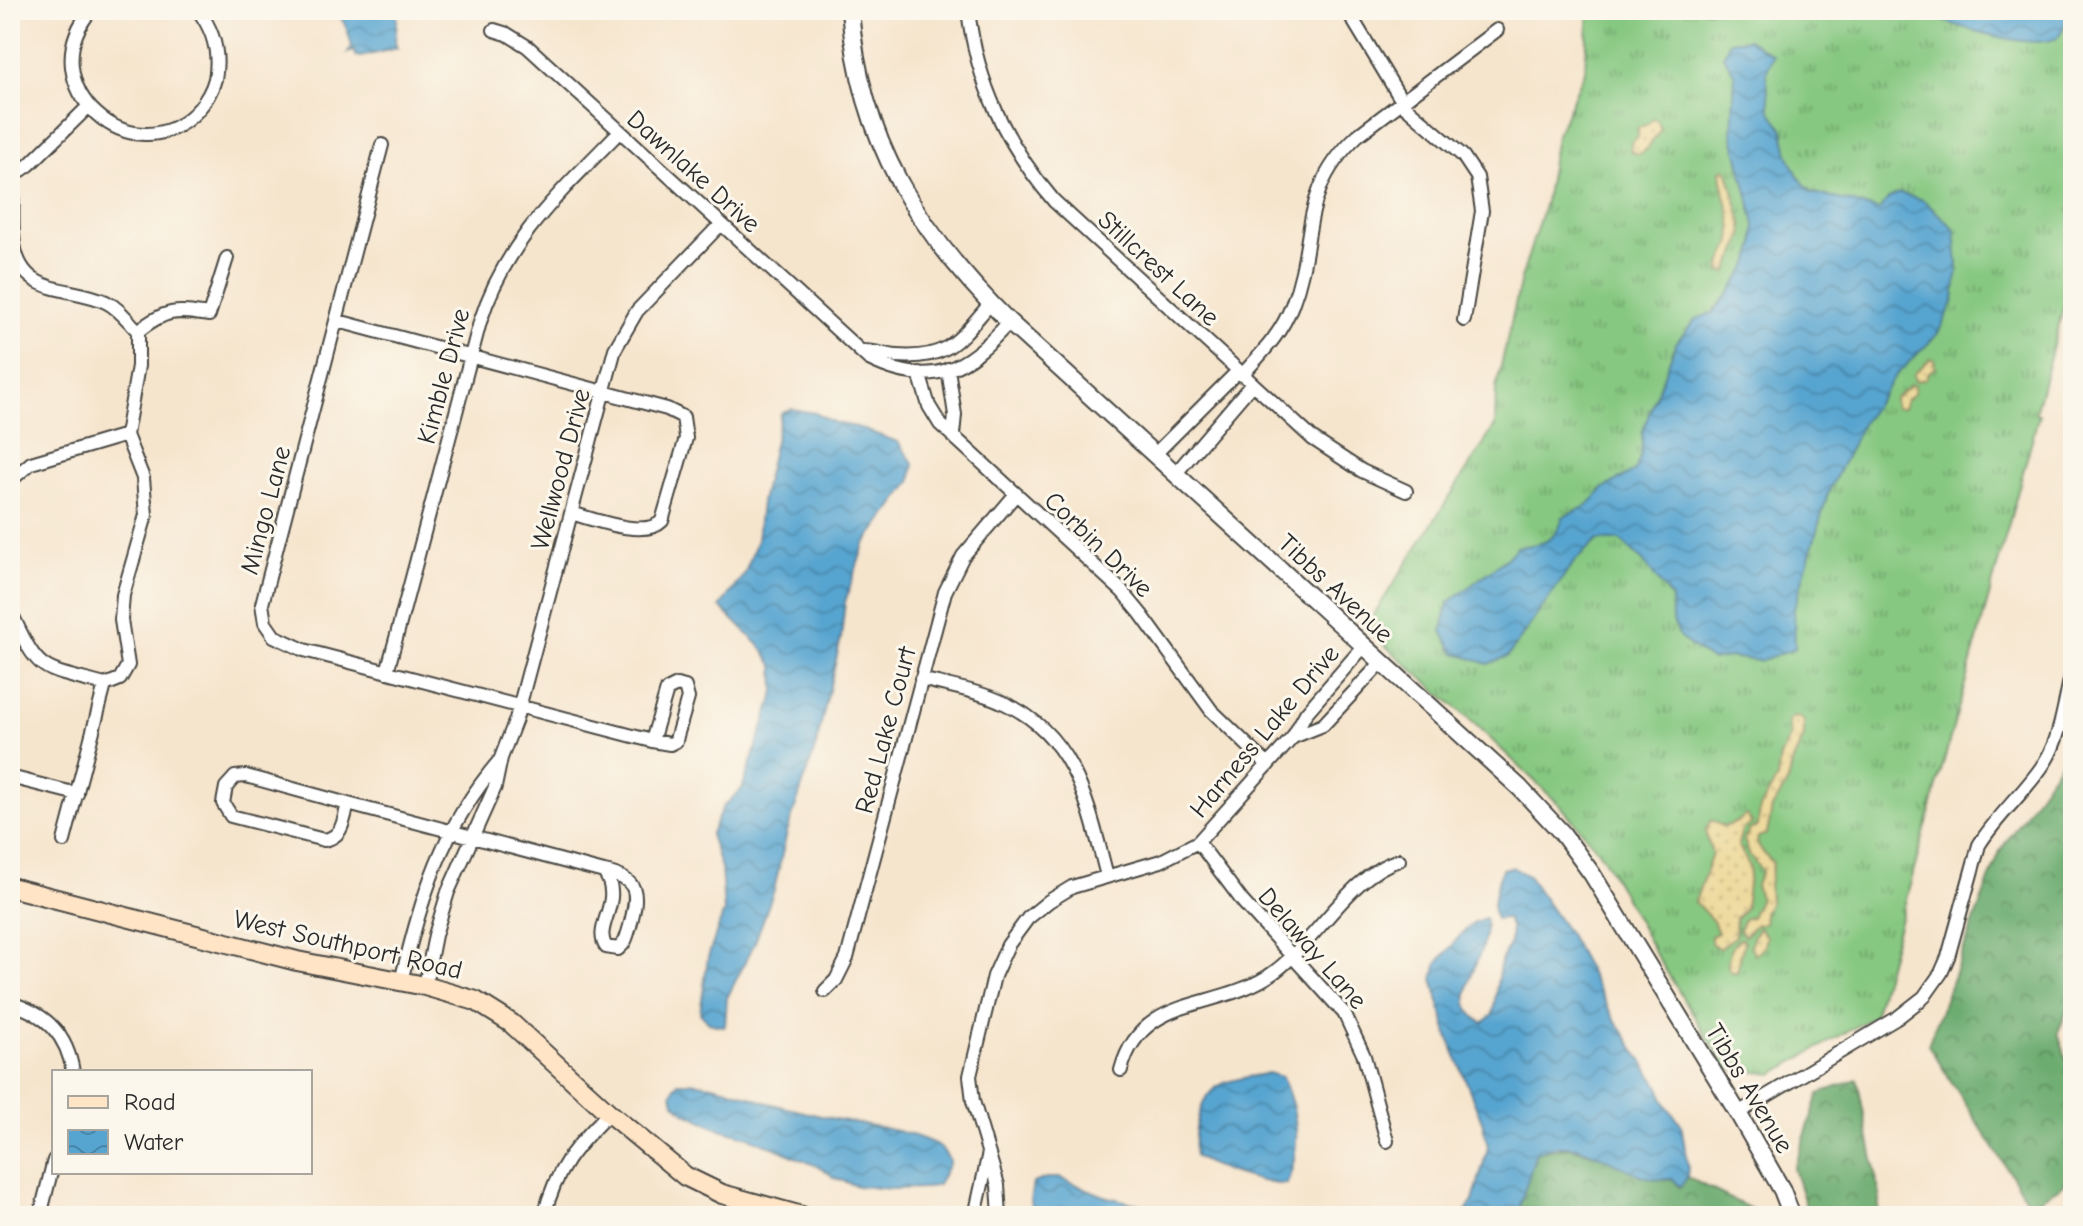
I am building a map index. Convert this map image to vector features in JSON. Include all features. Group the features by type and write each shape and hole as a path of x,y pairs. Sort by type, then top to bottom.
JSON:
{"main road":[{"name":"West Southport Road","path":"11,890 297,961 425,986 476,1001 511,1023 609,1113 685,1176 722,1194 741,1208 802,1216"}],"street":[{"path":"91,10 75,35 71,51 74,81 88,107 102,120 119,129 137,133 156,133 191,117 214,85 218,65 216,46 210,27 198,10"},
{"name":"Tibbs Avenue","path":"850,10 865,99 891,169 912,206 968,281 1009,322 1520,788 1568,839 1738,1113 1782,1190 1792,1216"},
{"name":"Stillcrest Lane","path":"968,10 976,58 990,101 1009,141 1032,176 1065,212 1328,451 1406,491"},
{"path":"1347,10 1403,102 1466,159 1480,186 1482,219 1464,320"},
{"name":"Dawnlake Drive","path":"494,30 528,47 860,351 886,368 924,373 960,366 982,351 1009,322"},
{"path":"1176,473 1274,339 1291,309 1299,283 1311,215 1325,177 1354,140 1497,30"},
{"path":"10,610 30,652 40,665 51,671 105,685 120,679 128,665 121,620 123,595 146,515 143,478 126,435 138,366 138,331 105,301 46,287 25,272 14,245 11,177 29,165 88,107"},
{"name":"Kimble Drive","path":"387,672 487,300 515,246 542,211 619,132"},
{"name":"Mingo Lane","path":"382,145 262,604 265,623 274,636 322,656 652,741"},
{"name":"Wellwood Drive","path":"425,986 444,904 495,787 501,758 520,706 615,349 631,319 720,225"},
{"path":"138,331 157,316 175,310 209,315 227,258"},
{"path":"860,351 872,350 894,356 935,354 954,345 990,304"},
{"path":"338,321 667,409 683,417 686,438 662,521 656,527 642,529 571,513"},
{"path":"924,373 927,355"},
{"path":"948,369 955,415 953,435"},
{"name":"Corbin Drive","path":"924,373 930,409 940,424 1122,591 1211,710 1268,765"},
{"path":"1155,454 1244,376"},
{"path":"10,481 31,463 126,435"},
{"name":"Red Lake Court","path":"825,991 836,980 845,963 942,598 953,572 968,550 1016,494"},
{"name":"Harness Lake Drive","path":"1000,1216 998,1185 972,1097 970,1076 999,963 1019,929 1043,905 1072,887 1161,861 1198,842 1293,737 1306,713 1364,646"},
{"path":"1293,737 1323,725 1382,662"},
{"path":"1738,1113 1904,1014 1934,984 1948,957 1979,845 1988,829 2045,762 2054,744 2073,667"},
{"path":"921,679 1004,702 1026,714 1048,734 1083,787 1107,876"},
{"path":"64,841 105,685"},
{"path":"677,685 685,687 688,698 676,741 666,744 652,741 667,690 677,685"},
{"name":"Wellwood Drive","path":"401,981 428,881 452,831 482,780 501,758"},
{"path":"348,804 340,832 333,839 324,840 231,816 223,800 228,784 242,776 473,836 624,877 635,892 636,904 626,940 618,949 606,947 602,938 613,892 604,872"},
{"path":"10,777 77,794"},
{"name":"Delaway Lane","path":"1198,842 1243,902 1336,1001 1351,1024 1364,1056 1387,1141"},
{"path":"1121,1070 1132,1041 1154,1019 1247,988 1278,970 1369,875 1399,860"},
{"path":"10,1003 38,1016 65,1041 70,1050 73,1070"},
{"path":"544,1216 554,1183 568,1157 609,1113"},
{"path":"975,1216 988,1157"},
{"path":"40,1216 52,1168"}],"green space":[{"path":"1589,10 2073,10 2073,300 2064,305 2035,413 2039,414 1874,1016 1773,1074 1727,1069 1655,953 1604,859 1587,837 1561,806 1476,725 1365,628 1495,426 1496,388 1521,279 1545,202 1556,137 1585,71"},
{"path":"2073,759 2073,996 2058,1032 2073,1080 2073,1179 2030,1205 1928,1045 2000,851 2062,760"},
{"path":"1857,1079 1880,1195 1877,1216 1809,1216 1794,1169 1819,1094"},
{"path":"1568,1147 1600,1155 1644,1176 1673,1179 1680,1187 1687,1177 1755,1211 1752,1216 1516,1216 1536,1152"}],"sand":[{"path":"1653,119 1657,120 1661,129 1647,149 1638,154 1630,151 1632,141 1638,137 1638,128"},
{"path":"1724,168 1728,172 1743,236 1727,273 1720,271 1732,232 1722,180 1721,171"},
{"path":"1934,359 1935,367 1926,379 1915,381 1914,374"},
{"path":"1910,385 1914,386 1914,393 1903,408 1895,408 1894,399"},
{"path":"1798,717 1804,721 1804,736 1792,763 1788,782 1772,808 1767,834 1758,837 1757,841 1773,863 1770,902 1764,912 1765,923 1754,926 1745,936 1740,931 1743,919 1751,917 1760,898 1756,885 1762,871 1750,856 1744,840 1749,830 1758,826 1760,808 1777,779 1780,757 1791,735 1788,723"},
{"path":"1746,815 1752,823 1742,830 1738,844 1750,868 1745,908 1736,918 1735,936 1720,949 1711,943 1711,936 1718,933 1713,921 1695,902 1712,854 1705,831 1711,820 1724,827"},
{"path":"1759,928 1766,936 1764,947 1755,955 1750,946"},
{"path":"1739,939 1744,942 1737,972 1732,972 1728,967 1729,955"}],"water":[{"path":"333,10 398,10 397,48 361,57 356,56 354,51 348,53 352,47 348,31"},
{"path":"1915,10 2070,10 2059,36 2044,41 2027,41 1986,34"},
{"path":"1748,39 1773,55 1766,73 1770,110 1783,130 1788,154 1798,176 1811,192 1880,210 1889,198 1899,193 1923,200 1955,229 1958,266 1954,301 1937,335 1896,375 1863,422 1828,493 1794,609 1795,649 1759,661 1729,657 1711,660 1680,638 1672,619 1671,598 1643,561 1620,540 1598,540 1575,561 1508,656 1488,664 1455,653 1442,632 1448,603 1517,547 1540,543 1552,537 1563,517 1587,506 1604,488 1635,471 1641,454 1643,430 1676,343 1696,319 1712,313 1749,264 1755,244 1755,225 1732,132 1735,75 1723,56 1730,41"},
{"path":"791,409 815,413 835,423 857,427 898,442 914,464 911,482 864,545 845,602 841,638 816,746 787,832 774,890 755,942 727,998 725,1026 721,1026 711,1023 700,1013 708,957 724,911 721,868 710,835 723,807 742,789 775,692 774,666 761,647 720,607 745,573 757,540 761,502 781,414"},
{"path":"1512,867 1528,876 1570,936 1612,1015 1681,1124 1688,1167 1681,1187 1673,1179 1643,1176 1589,1151 1557,1146 1536,1152 1517,1216 1463,1216 1473,1201 1488,1147 1483,1124 1448,1036 1433,979 1437,964 1463,932 1474,922 1485,918 1483,946 1468,989 1467,1002 1471,1013 1483,1023 1493,1014 1500,963 1510,942 1511,928 1506,918 1496,919 1493,901 1502,869"},
{"path":"1268,1073 1282,1077 1295,1117 1295,1156 1287,1184 1240,1175 1195,1156 1198,1118 1211,1092 1230,1081"},
{"path":"678,1082 712,1085 784,1107 921,1138 937,1145 950,1162 938,1185 927,1188 857,1186 835,1178 822,1168 749,1137 717,1128 684,1112 674,1102 672,1093"},
{"path":"1060,1178 1107,1197 1190,1216 1033,1216 1030,1201 1033,1183"}]}
